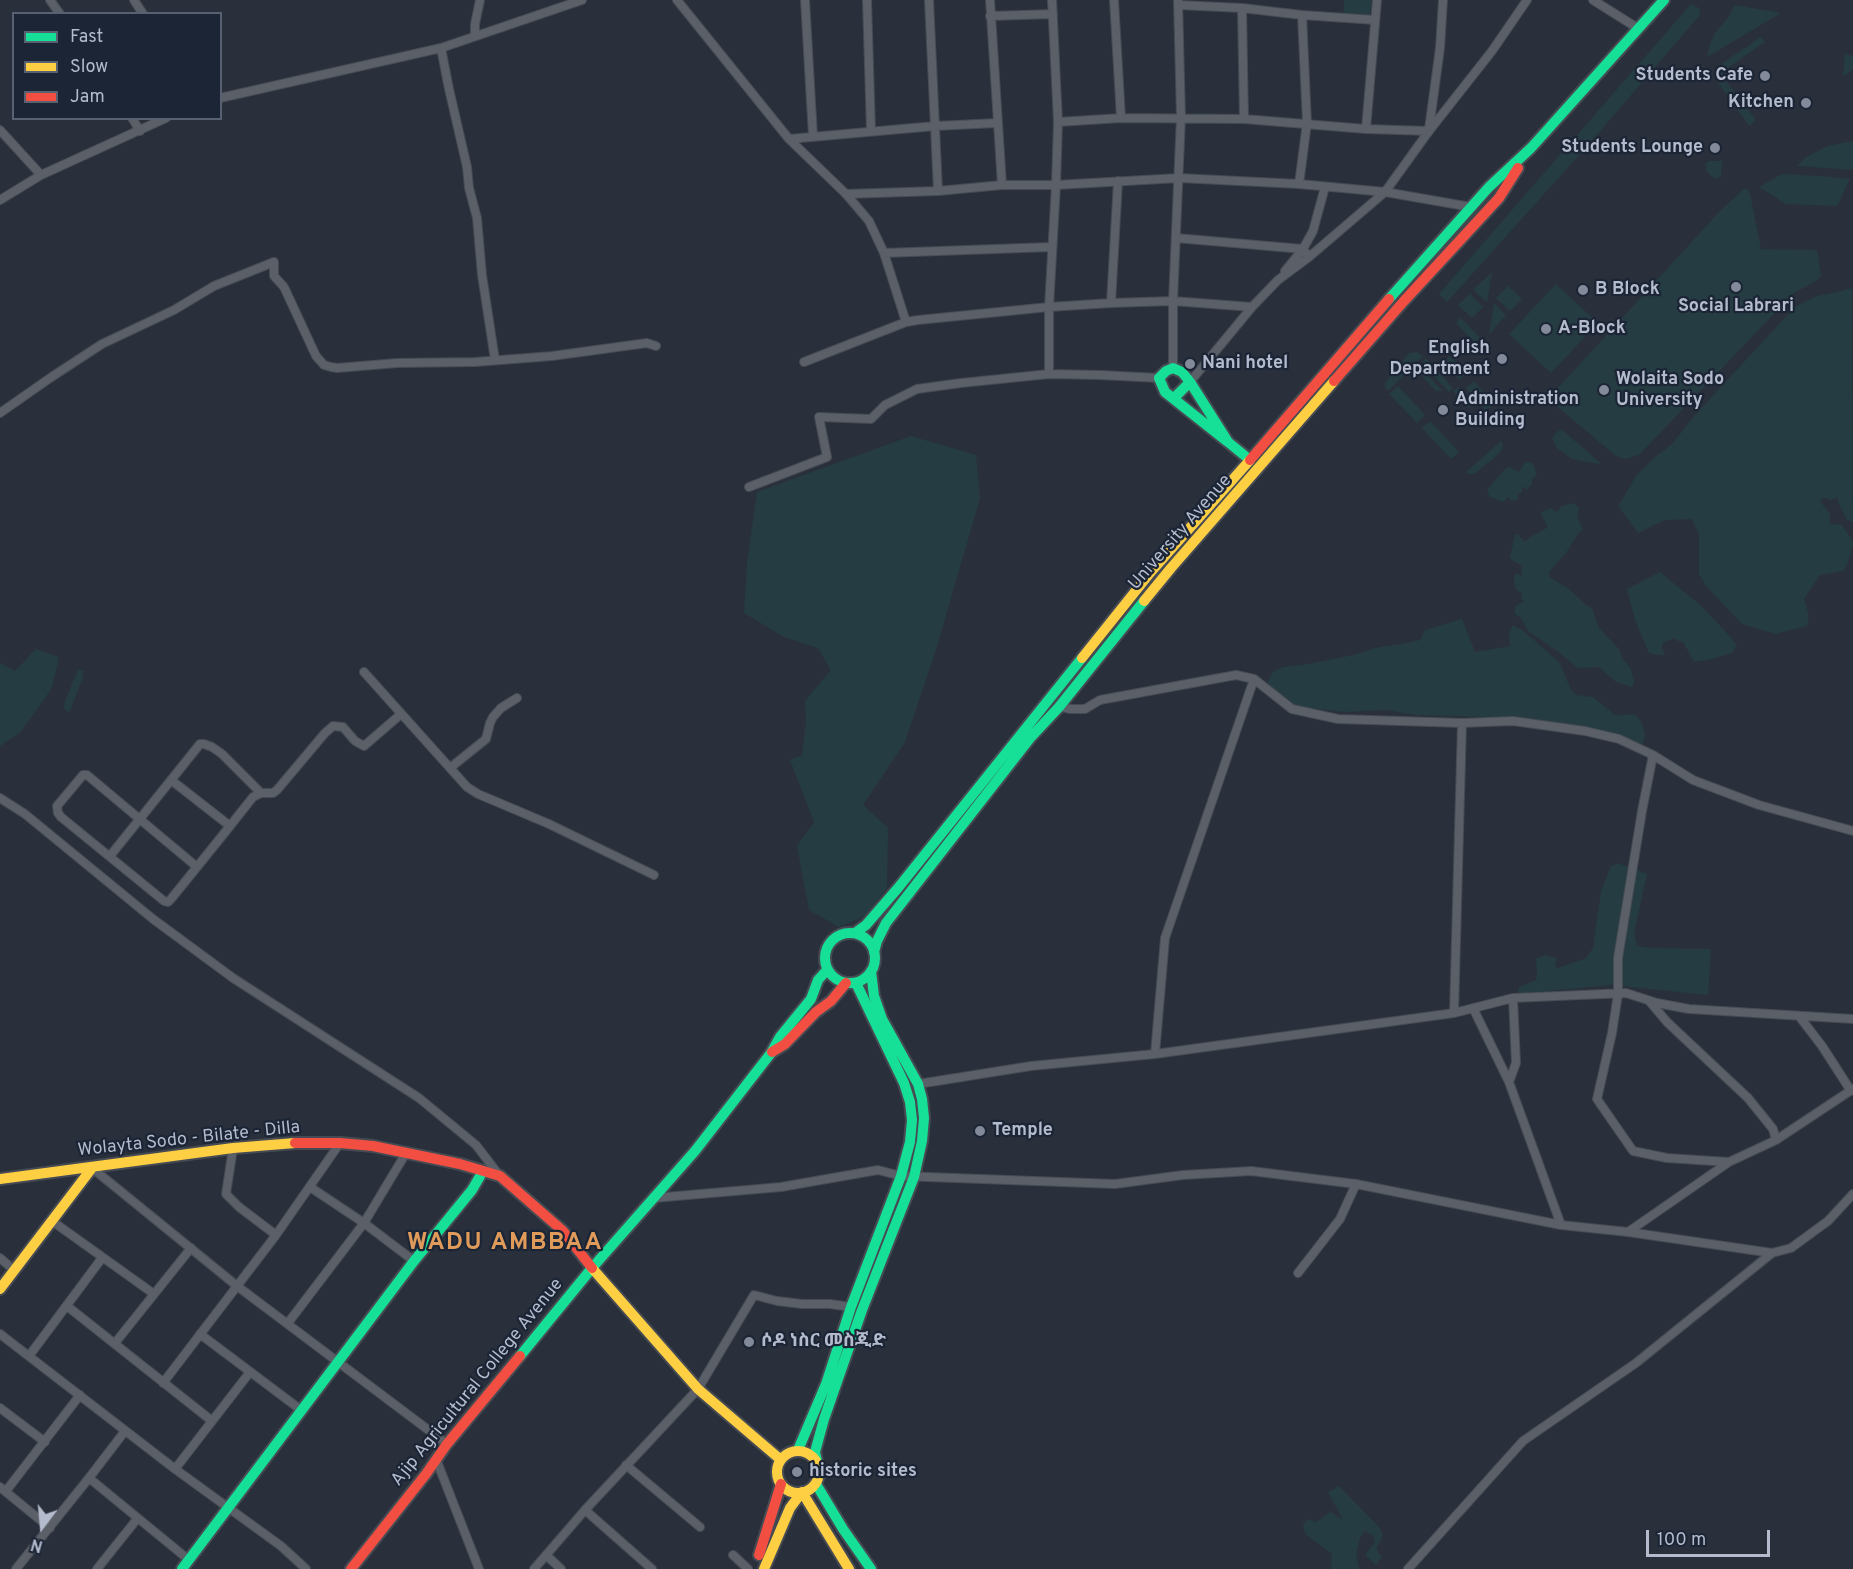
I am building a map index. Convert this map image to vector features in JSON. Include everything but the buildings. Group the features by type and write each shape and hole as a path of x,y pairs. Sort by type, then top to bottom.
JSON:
{"main road":[{"name":"University Avenue","path":"855,933 866,925 886,902 1150,573 1489,187 1531,148 1664,0"},
{"name":"University Avenue","path":"874,952 886,923 901,902 1031,738 1172,568 1404,301 1498,198 1531,148"},
{"path":"1394,293 1404,301"},
{"path":"1228,442 1182,372 1173,368 1166,371 1159,378 1165,392 1250,460"},
{"path":"1173,398 1190,382"},
{"path":"846,933 855,933 864,937 874,952 875,962 871,971 865,979 851,983 838,981 832,976 824,960 829,943 837,936 846,933"},
{"path":"771,1053 780,1037 811,999 818,980 827,970"},
{"path":"798,1450 914,1177 922,1141 924,1118 918,1084 882,1019 874,996 871,971"},
{"path":"771,1053 785,1044 816,1012 851,983"},
{"path":"764,1569 790,1508 802,1492 816,1484 820,1473 815,1452 824,1419 849,1353 857,1309 910,1142 912,1120 910,1102 904,1083 851,983"},
{"name":"Ajip Agricultural College Avenue","path":"357,1567 447,1444 592,1268 695,1150 771,1053"},
{"name":"Wolayta Sodo - Bilate - Dilla","path":"0,1179 233,1148 288,1143 340,1143 373,1146 500,1176 563,1231 592,1268 698,1389 781,1460"},
{"path":"0,1289 92,1168"},
{"path":"186,1565 414,1261 472,1190 483,1171"},
{"path":"754,1569 781,1484 777,1472 781,1460 788,1453 798,1450 812,1455 817,1461"},
{"path":"781,1484 790,1491 802,1492"},
{"path":"816,1484 871,1569"},
{"path":"802,1492 849,1569"}],"street":[{"path":"475,36 474,24 480,0"},
{"path":"222,98 441,48 582,0"},
{"path":"677,0 789,139 846,194 868,222 884,253 906,322"},
{"path":"805,0 813,136"},
{"path":"867,0 871,131"},
{"path":"929,0 938,191"},
{"path":"990,0 1002,185"},
{"path":"1049,375 1048,307 1058,122 1052,0"},
{"path":"1114,0 1121,118"},
{"path":"1366,129 1377,0"},
{"path":"1429,131 1440,48 1443,0"},
{"path":"1278,280 1309,257 1385,192 1429,131 1492,51 1527,0"},
{"path":"1593,0 1639,29"},
{"path":"1173,368 1173,302 1181,117 1179,2 1375,20"},
{"path":"1242,8 1244,119"},
{"path":"990,16 1053,14"},
{"path":"1299,184 1308,123 1302,15"},
{"path":"441,48 477,218 482,275 495,360"},
{"path":"1058,122 1181,117 1429,131"},
{"path":"133,120 140,131"},
{"path":"0,200 41,175 162,120"},
{"path":"789,139 997,123"},
{"path":"0,130 41,175"},
{"path":"846,194 1179,178 1299,184 1385,192 1472,207"},
{"path":"1111,303 1118,181"},
{"path":"1190,382 1304,249 1313,231 1324,187"},
{"path":"1176,238 1304,249"},
{"path":"884,253 1051,247"},
{"path":"1304,249 1309,257"},
{"path":"0,413 102,344 174,310 214,286 274,262 274,276 284,287 316,356 324,365 337,368 552,356 647,343 656,346"},
{"path":"804,362 906,322 918,320 1111,303 1173,302 1252,307"},
{"path":"749,487 826,457 819,417 871,419 885,405 917,389 1049,375 1159,378"},
{"path":"364,672 461,782 478,794 549,824 654,875"},
{"path":"1049,698 1059,707 1085,709 1100,700 1236,675 1254,679 1292,709 1338,719 1462,723 1513,721 1585,731 1619,739 1653,754 1693,780 1759,805 1853,831"},
{"path":"1155,1054 1165,938 1254,679"},
{"path":"450,768 486,739 493,717 501,708 517,698"},
{"path":"196,867 87,775 83,775 57,806 61,817 166,902 171,899 253,797 277,790 333,726 343,727 355,741 364,746 401,714"},
{"path":"1454,1012 1462,723"},
{"path":"110,856 198,745 204,744 222,754 261,793"},
{"path":"1653,754 1618,958 1618,994 1612,1034 1597,1099 1633,1151 1667,1158 1729,1162"},
{"path":"171,780 230,826"},
{"path":"0,798 25,814 153,919 233,978 419,1098 476,1145 500,1176"},
{"path":"918,1084 1031,1066 1155,1054 1454,1012 1513,998 1626,993 1649,1001 1711,1011 1853,1019"},
{"path":"1509,1083 1516,1063 1513,998"},
{"path":"1649,1001 1666,1022 1748,1098 1773,1129 1776,1140"},
{"path":"1473,1008 1509,1083 1561,1225"},
{"path":"1628,1232 1729,1162 1776,1140 1852,1090 1798,1016"},
{"path":"163,1383 276,1235 340,1143"},
{"path":"233,1148 226,1194 239,1208 276,1235"},
{"path":"288,1323 364,1223 406,1153"},
{"path":"92,1168 237,1286 447,1444"},
{"path":"653,1198 781,1186 878,1170 914,1177 1115,1184 1183,1175 1251,1171 1356,1184 1561,1225 1628,1232 1772,1253 1791,1248 1828,1221 1853,1194"},
{"path":"1298,1274 1340,1219 1356,1184"},
{"path":"310,1187 364,1223 414,1261"},
{"path":"52,1221 154,1294"},
{"path":"116,1343 191,1248"},
{"path":"1408,1569 1523,1441 1636,1363 1772,1253"},
{"path":"0,1258 15,1271"},
{"path":"29,1356 102,1258"},
{"path":"534,1569 626,1465 698,1389 754,1295 777,1301 830,1304 857,1309"},
{"path":"67,1306 212,1420"},
{"path":"0,1334 125,1431 281,1546 306,1569"},
{"path":"200,1334 301,1410"},
{"path":"175,1468 250,1372"},
{"path":"50,1528 3,1489 45,1442 80,1395"},
{"path":"0,1408 45,1442"},
{"path":"16,1569 125,1431"},
{"path":"436,1458 479,1569"},
{"path":"626,1465 700,1527"},
{"path":"89,1478 186,1565"},
{"path":"585,1510 652,1569"},
{"path":"97,1569 137,1519"},
{"path":"546,1555 561,1569"},
{"path":"733,1555 748,1569"}],"green space":[{"path":"1344,0 1372,0 1370,15 1344,13"},
{"path":"1691,4 1699,8 1700,15 1581,153 1447,302 1439,294"},
{"path":"1735,5 1781,13 1707,57 1715,33"},
{"path":"1761,37 1765,42 1729,67 1724,76 1756,120 1749,126 1719,84 1716,73 1721,64"},
{"path":"1845,54 1853,56 1853,70 1843,76"},
{"path":"1853,141 1853,170 1797,166 1806,157 1828,146"},
{"path":"1709,161 1722,161 1721,177 1715,179 1705,170 1707,167 1705,164"},
{"path":"1782,174 1850,179 1837,206 1786,204 1759,187"},
{"path":"1744,189 1748,189 1750,194 1761,249 1817,250 1821,276 1794,293 1639,455 1626,459 1616,456 1548,399 1720,211"},
{"path":"1492,272 1487,302 1473,290"},
{"path":"1556,284 1598,323 1551,373 1509,334"},
{"path":"1508,286 1522,299 1510,311 1496,298"},
{"path":"1852,288 1853,522 1847,520 1837,497 1831,500 1824,498 1820,501 1830,514 1830,524 1842,525 1853,541 1853,546 1843,571 1820,575 1804,599 1809,616 1807,626 1775,634 1742,624 1706,586 1699,574 1699,534 1692,519 1665,520 1638,533 1618,506 1637,475 1673,443 1694,416 1793,309 1817,296"},
{"path":"1470,294 1483,307 1472,318 1458,305"},
{"path":"1494,303 1506,315 1489,335"},
{"path":"1461,318 1480,338 1475,343 1456,323"},
{"path":"1417,352 1423,356 1388,391 1385,383 1409,353"},
{"path":"1450,356 1466,374 1459,380 1443,362"},
{"path":"1426,358 1453,388 1449,392 1422,363"},
{"path":"1419,366 1443,391 1436,391 1417,371 1409,375"},
{"path":"1474,381 1494,404 1486,411 1466,388"},
{"path":"1398,386 1425,415 1417,423 1389,394"},
{"path":"1458,387 1473,404 1468,408 1453,391"},
{"path":"1430,421 1459,452 1451,459 1422,428"},
{"path":"1561,429 1601,463 1572,459 1557,448 1552,438"},
{"path":"911,436 976,455 980,498 936,650 905,742 863,805 888,828 887,888 865,916 839,927 809,910 797,846 814,822 790,760 802,755 806,721 805,701 831,670 818,648 784,637 744,613 747,564 757,492"},
{"path":"1501,441 1502,450 1492,460 1474,474 1465,473"},
{"path":"1525,462 1530,462 1534,466 1537,475 1526,490 1522,487 1518,500 1511,501 1509,497 1503,502 1490,497 1487,490 1503,471 1509,467 1519,472"},
{"path":"1573,503 1579,507 1577,516 1583,530 1549,572 1550,577 1592,608 1599,628 1620,650 1622,658 1631,669 1634,683 1632,687 1616,682 1599,667 1578,668 1528,631 1521,618 1515,614 1515,607 1524,601 1521,598 1522,593 1516,590 1514,582 1514,576 1517,573 1521,577 1522,566 1510,557 1515,535 1518,534 1524,541 1528,540 1548,527 1540,513 1550,508 1556,512 1562,506"},
{"path":"1660,572 1699,604 1725,631 1737,645 1732,653 1694,662 1683,642 1675,638 1663,642 1664,655 1649,653 1635,620 1627,589"},
{"path":"1462,619 1475,652 1510,646 1509,635 1513,625 1525,632 1560,663 1570,688 1576,695 1593,697 1616,716 1632,714 1637,716 1643,725 1645,735 1643,743 1633,745 1556,726 1489,717 1416,715 1387,710 1344,712 1299,707 1283,699 1266,685 1273,672 1283,667 1309,664 1379,647 1420,640 1425,630"},
{"path":"36,649 59,657 52,688 20,733 0,746 0,663 15,671"},
{"path":"78,670 83,671 83,677 70,711 67,712 64,708 65,701"},
{"path":"1618,863 1647,874 1634,933 1637,946 1711,949 1708,995 1611,985 1518,994 1519,987 1536,980 1536,958 1546,955 1556,958 1555,966 1558,968 1586,958 1593,948 1601,891 1611,866"},
{"path":"1339,1486 1379,1527 1383,1535 1376,1549 1382,1557 1376,1565 1365,1555 1375,1542 1373,1536 1365,1531 1360,1538 1356,1554 1359,1569 1331,1569 1332,1554 1305,1534 1303,1525 1307,1519 1316,1522 1331,1512 1343,1520 1328,1492"}],"traffic: fast":[{"path":"1389,299 1489,187 1531,148 1664,0"},
{"path":"1174,398 1190,382 1182,372 1173,368 1159,378 1165,392 1228,442"},
{"path":"1190,382 1228,442 1250,460"},
{"path":"874,952 886,923 1031,737 1059,707 1144,601"},
{"path":"855,933 866,925 898,888 1082,658"},
{"path":"845,933 855,933 868,940 875,953 875,958 875,963 868,976 855,983 845,983 836,979 829,972 825,963 825,953 829,944 836,937 845,933"},
{"path":"520,1356 592,1268 695,1151 811,999 818,980 827,970"},
{"path":"817,1461 815,1452 824,1419 862,1310 914,1177 922,1141 924,1118 918,1084 882,1019 874,996 871,971"},
{"path":"798,1450 826,1384 851,1307 901,1176 910,1142 912,1120 910,1102 904,1083 856,983"},
{"path":"182,1569 414,1261 472,1190 483,1171"},
{"path":"816,1484 871,1569"}],"traffic: slow":[{"path":"1144,601 1334,381"},
{"path":"1082,658 1150,573 1250,460"},
{"path":"0,1179 233,1148 295,1143"},
{"path":"0,1289 92,1168"},
{"path":"592,1268 698,1389 781,1460"},
{"path":"798,1451 813,1457 819,1472 813,1487 798,1493 783,1487 777,1472 783,1457 798,1451"},
{"path":"764,1569 790,1508 802,1492 849,1569"}],"traffic: jam":[{"path":"1334,381 1499,198 1518,168"},
{"path":"1250,460 1389,299"},
{"path":"772,1052 785,1044 816,1012 831,1001 846,983"},
{"path":"295,1143 373,1146 460,1164 500,1176 563,1231 592,1268"},
{"path":"351,1569 447,1444 520,1356"},
{"path":"759,1555 781,1484"}],"place":[{"name":"Students Cafe","path":"1765,76"},
{"name":"Kitchen","path":"1806,103"},
{"name":"Students Lounge","path":"1715,148"},
{"name":"Social Labrari","path":"1736,287"},
{"name":"B Block","path":"1583,290"},
{"name":"A-Block","path":"1546,329"},
{"name":"English Department","path":"1502,359"},
{"name":"Nani hotel","path":"1190,364"},
{"name":"Wolaita Sodo University","path":"1604,390"},
{"name":"Administration Building","path":"1443,410"},
{"name":"Temple","path":"980,1131"},
{"name":"ሶዶ ነስር መስጂድ","path":"749,1342"},
{"name":"historic sites","path":"797,1472"}],"district":[{"name":"WADU AMBBAA","path":"505,1244"}]}
